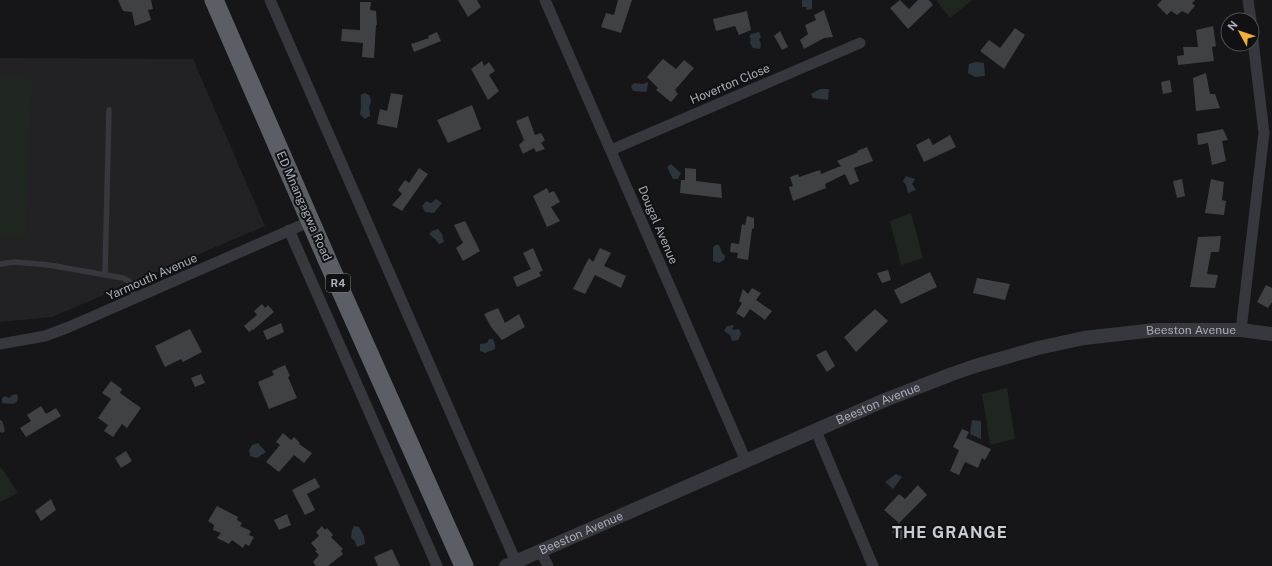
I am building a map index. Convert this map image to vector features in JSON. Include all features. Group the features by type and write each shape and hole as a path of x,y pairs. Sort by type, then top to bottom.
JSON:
{"highway":[{"name":"ED Mnangagwa Road","path":"214,0 464,566"}],"street":[{"path":"270,0 511,564"},
{"name":"Dougal Avenue","path":"545,0 746,461"},
{"path":"1248,0 1250,12"},
{"name":"Hoverton Close","path":"611,150 860,43"},
{"path":"1241,330 1264,133 1254,52"},
{"name":"Yarmouth Avenue","path":"0,344 45,336 69,327 311,221"},
{"path":"289,230 437,566"},
{"name":"Beeston Avenue","path":"511,564 885,400 975,366 1038,348 1084,338 1140,331 1241,330 1272,334"},
{"path":"816,431 873,566"},
{"path":"540,550 548,566"}],"lane":[{"path":"105,274 109,110"},
{"path":"0,264 14,262 49,265 123,278 129,281 135,298"},
{"path":"0,424 2,430"}],"shaded area":[{"path":"802,0 812,0 812,9 806,10 807,7 802,7"},
{"path":"936,0 972,0 950,18"},
{"path":"759,32 761,37 759,39 761,44 760,49 753,48 750,43 751,38 749,37 751,34"},
{"path":"0,58 193,59 265,226 52,317 0,322"},
{"path":"976,62 984,63 985,76 975,77 968,73 969,64"},
{"path":"0,78 32,78 26,238 0,237"},
{"path":"648,82 646,92 633,91 631,86 634,83 643,84"},
{"path":"820,89 829,89 828,100 813,98 811,94"},
{"path":"365,93 370,96 371,102 369,107 370,116 365,119 360,114 361,95"},
{"path":"671,164 681,173 678,179 673,179 667,167"},
{"path":"906,176 915,179 912,184 916,190 908,193 906,185 903,181"},
{"path":"436,199 442,203 434,213 425,212 422,206 426,201 431,203"},
{"path":"911,213 923,258 901,265 890,221"},
{"path":"438,229 442,234 444,242 439,244 429,234"},
{"path":"715,245 719,245 725,256 724,260 719,263 713,261 713,248"},
{"path":"734,325 732,330 739,329 741,334 738,340 732,341 730,335 724,331 727,326"},
{"path":"489,339 493,339 495,349 485,353 480,351 480,344 487,343"},
{"path":"1007,388 1015,439 990,445 982,394"},
{"path":"17,394 17,402 13,404 2,403 2,398 5,396 9,398 12,395"},
{"path":"972,420 981,421 981,439 970,434"},
{"path":"258,443 266,452 257,458 250,456 249,450 252,445"},
{"path":"1,467 18,493 0,502 0,468"},
{"path":"896,474 902,477 893,489 885,482"},
{"path":"354,526 359,527 364,536 365,544 357,547 355,541 351,538"}],"building":[{"path":"118,0 151,0 153,9 148,10 151,20 135,26 132,12 123,11"},
{"path":"458,0 477,0 481,7 468,17"},
{"path":"618,0 632,0 621,33 601,27 606,13 614,15"},
{"path":"900,0 909,9 918,0 929,0 933,5 908,29 890,8"},
{"path":"1162,0 1195,0 1192,3 1195,6 1188,14 1182,11 1177,15 1171,11 1167,15 1157,5"},
{"path":"360,2 371,2 370,10 376,11 377,25 374,58 362,57 363,43 341,41 342,29 360,30"},
{"path":"824,10 833,37 824,38 804,49 800,40 808,34 805,25 816,20 814,15"},
{"path":"747,11 751,30 739,35 735,26 716,31 713,19"},
{"path":"1213,26 1216,46 1212,47 1214,61 1178,65 1177,56 1184,55 1183,47 1198,47 1196,30"},
{"path":"1015,28 1025,35 1004,69 980,51 989,40 1000,48"},
{"path":"780,31 788,47 782,50 774,36"},
{"path":"437,32 441,41 414,52 411,44 429,38 428,36"},
{"path":"663,59 676,69 684,60 694,68 675,90 678,94 671,102 656,90 658,88 647,77"},
{"path":"482,61 484,66 489,62 495,71 489,75 499,91 488,100 471,69"},
{"path":"1206,73 1210,94 1215,94 1220,108 1196,111 1193,78"},
{"path":"1170,80 1172,92 1163,94 1161,82"},
{"path":"391,93 403,95 397,128 377,124 380,109 387,111"},
{"path":"472,105 481,129 448,143 437,120"},
{"path":"528,116 535,135 541,133 545,140 541,143 545,149 536,152 534,148 523,154 519,145 524,140 516,121"},
{"path":"1223,129 1228,140 1222,141 1226,161 1212,165 1208,143 1198,145 1197,134"},
{"path":"950,135 956,147 924,162 916,145 929,138 933,145"},
{"path":"867,147 873,161 854,168 859,181 850,185 845,174 825,184 826,188 793,201 789,187 793,186 790,177 798,174 799,177 820,170 821,174 841,166 837,161"},
{"path":"419,168 428,174 402,211 392,205 402,194 398,190 405,180 409,183"},
{"path":"685,168 696,169 696,181 721,184 722,198 680,193 681,180 685,180"},
{"path":"1182,179 1185,196 1177,198 1173,181"},
{"path":"1211,179 1224,182 1222,200 1226,201 1224,215 1205,213"},
{"path":"547,188 549,193 554,191 560,202 551,207 560,221 547,227 533,196"},
{"path":"747,216 754,218 754,228 752,229 748,260 737,258 738,253 730,252 731,243 739,244 742,224 745,225"},
{"path":"465,221 480,251 463,261 456,248 463,243 454,225"},
{"path":"1221,236 1219,252 1211,252 1207,274 1218,275 1215,288 1190,287 1198,237"},
{"path":"533,248 543,271 539,272 541,276 517,287 513,277 531,269 523,253"},
{"path":"600,248 611,253 604,266 626,276 621,288 595,275 585,294 573,289 589,258 593,262"},
{"path":"888,270 891,280 882,283 877,273"},
{"path":"930,272 937,287 901,304 894,290"},
{"path":"977,278 1010,284 1005,300 973,293"},
{"path":"1266,285 1272,288 1272,302 1268,308 1257,302"},
{"path":"752,288 761,293 756,300 772,311 765,320 750,309 744,318 736,313 742,303 739,301 743,289 748,294"},
{"path":"262,304 265,308 268,305 274,312 249,332 244,326 257,315 254,311"},
{"path":"498,308 505,323 519,314 525,327 502,340 491,327 484,314"},
{"path":"875,309 888,321 856,352 844,337"},
{"path":"281,323 284,332 267,340 263,331"},
{"path":"190,329 202,352 183,362 181,359 165,367 155,346"},
{"path":"826,350 835,366 827,372 816,355"},
{"path":"285,365 290,376 288,377 297,398 269,409 258,382 274,375 272,371"},
{"path":"201,374 205,383 195,387 191,378"},
{"path":"111,381 122,389 120,393 141,408 127,428 122,424 113,437 104,431 108,425 98,418 111,399 102,393"},
{"path":"41,406 46,414 56,408 61,416 26,437 20,428 31,421 27,415"},
{"path":"962,429 969,432 966,438 991,449 985,460 982,458 978,468 965,462 959,475 950,471 959,450 953,447"},
{"path":"283,433 291,440 294,437 300,443 299,444 312,453 304,463 294,455 279,472 266,462 280,445 276,442"},
{"path":"126,451 132,461 121,468 115,458"},
{"path":"315,478 320,487 307,494 315,510 305,515 292,490"},
{"path":"918,485 927,495 899,523 884,510 899,494 905,499"},
{"path":"51,499 56,510 41,521 35,511"},
{"path":"217,506 238,517 237,520 242,523 240,526 251,531 249,535 254,537 249,546 245,544 243,548 232,540 229,544 217,538 221,533 213,530 214,525 208,521"},
{"path":"287,514 291,525 279,530 274,520"},
{"path":"899,523 909,531 901,540 892,532"},
{"path":"322,526 325,530 327,528 333,535 331,537 343,549 341,551 343,554 328,566 316,566 313,562 319,555 311,543 319,536 316,532"},
{"path":"392,549 400,566 378,566 374,557"}],"district":[{"name":"THE GRANGE","path":"950,532"}]}
